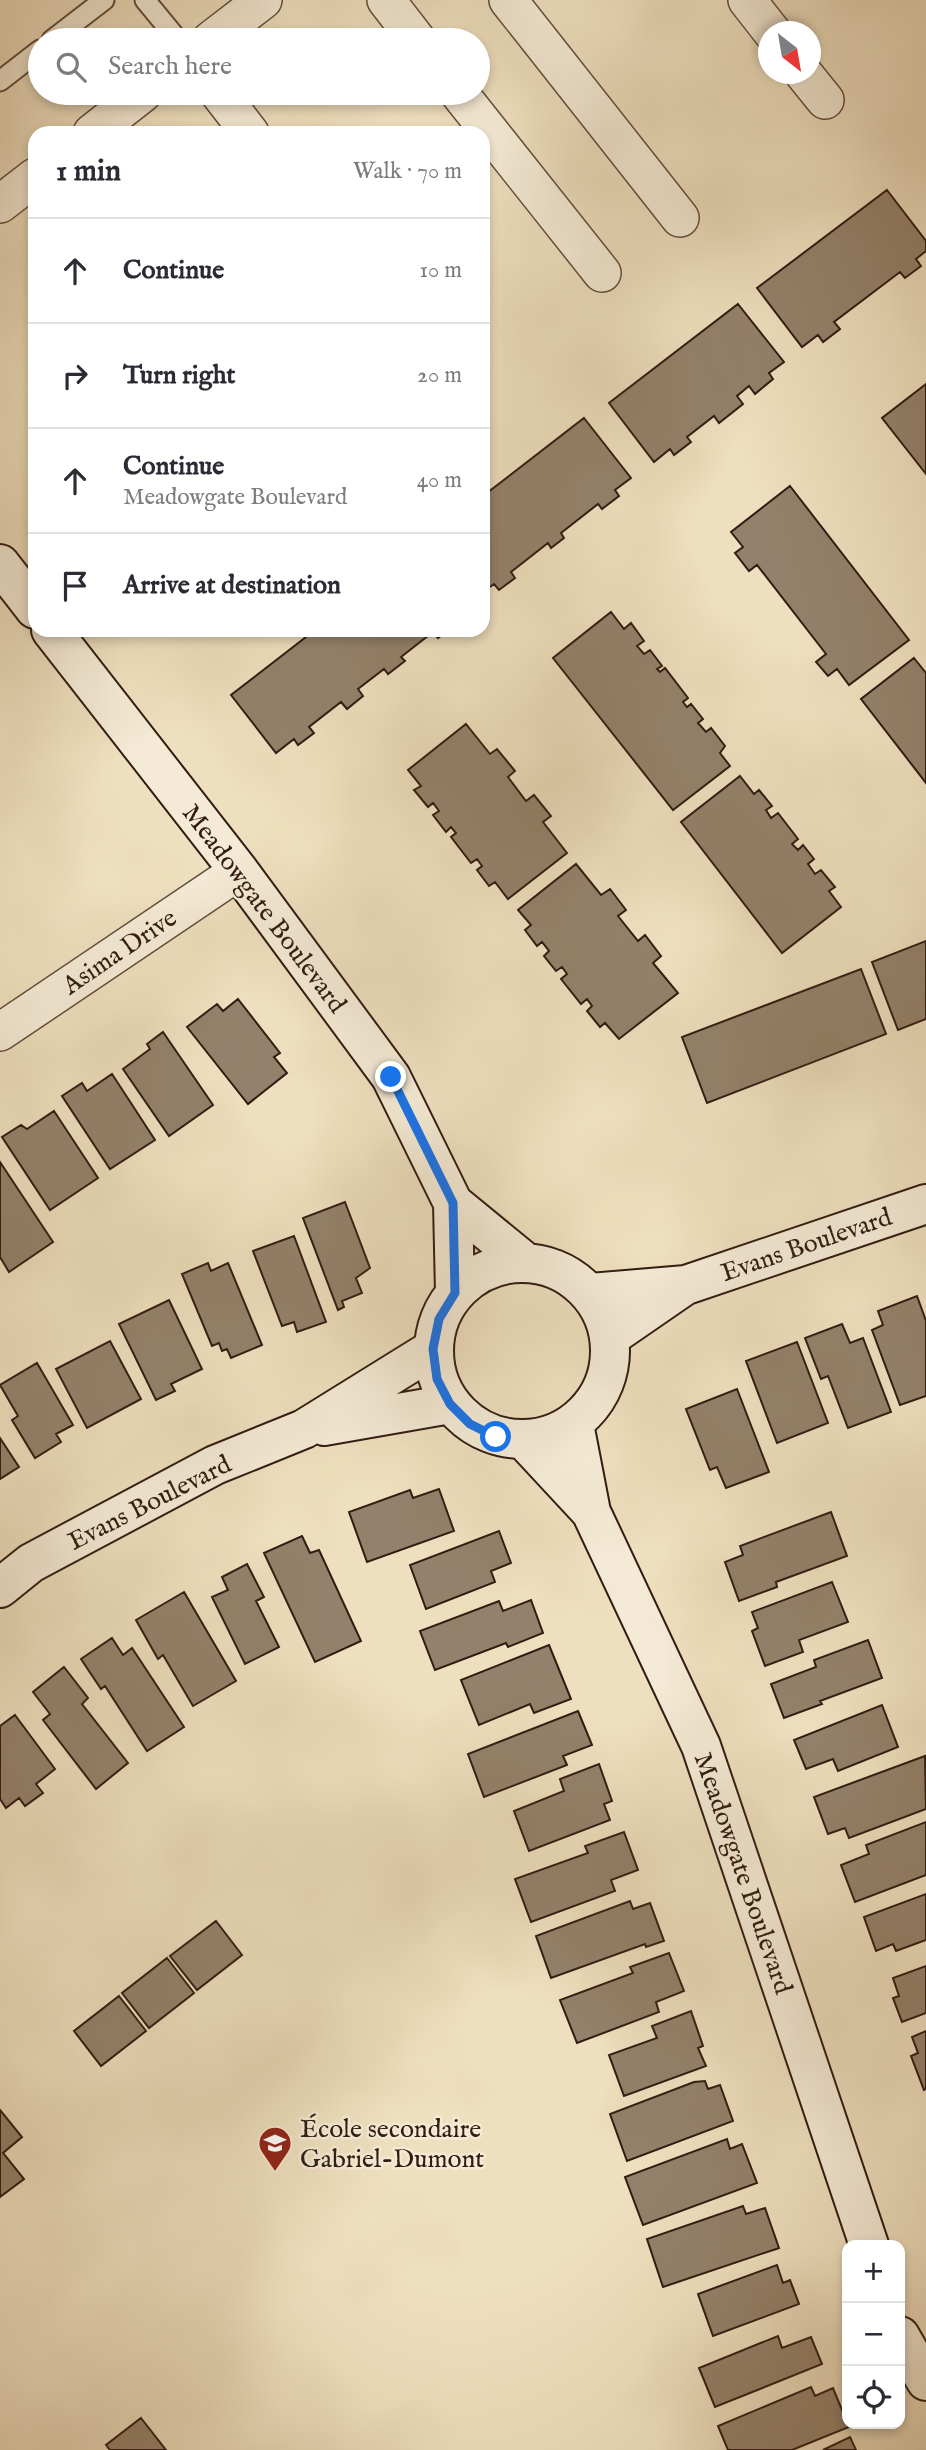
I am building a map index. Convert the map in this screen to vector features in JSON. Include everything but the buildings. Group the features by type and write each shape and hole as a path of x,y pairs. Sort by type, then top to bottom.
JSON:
{"street":[{"path":"227,28 264,0"},
{"path":"386,0 408,28"},
{"path":"508,0 680,218"},
{"path":"747,0 763,21"},
{"path":"101,126 128,105"},
{"path":"228,105 245,126"},
{"path":"469,105 485,126"},
{"path":"490,132 602,273"},
{"path":"0,204 28,182"},
{"path":"0,565 28,600"},
{"name":"Meadowgate Boulevard","path":"56,637 239,871 391,1077 453,1203 526,1262"},
{"name":"Asima Drive","path":"0,1032 239,871"},
{"name":"Meadowgate Boulevard","path":"453,1203 455,1293"},
{"name":"Evans Boulevard","path":"590,1293 686,1285 926,1204"},
{"path":"526,1262 550,1267 572,1277 590,1293 603,1314 610,1337 611,1362 604,1385 592,1407 575,1423 553,1435 525,1441 496,1437 470,1424 450,1404 437,1379 433,1349 439,1319 455,1293 479,1274 501,1265 526,1262"},
{"name":"Evans Boulevard","path":"610,1337 686,1285"},
{"name":"Evans Boulevard","path":"0,1588 31,1563 215,1465 304,1429 433,1349"},
{"name":"Evans Boulevard","path":"304,1429 450,1404"},
{"name":"Meadowgate Boulevard","path":"575,1423 591,1513 701,1746 867,2240"},
{"name":"Meadowgate Boulevard","path":"525,1441 591,1513"},
{"path":"905,2345 926,2381"}],"lane":[{"path":"68,28 104,0"},
{"path":"145,0 168,28"},
{"path":"0,81 28,59"}],"place":[{"name":"École secondaire Gabriel-Dumont","path":"275,2173"}],"route":[{"path":"391,1077 453,1203 455,1293 439,1319 433,1349 437,1379 450,1404 470,1424 496,1437"}]}
